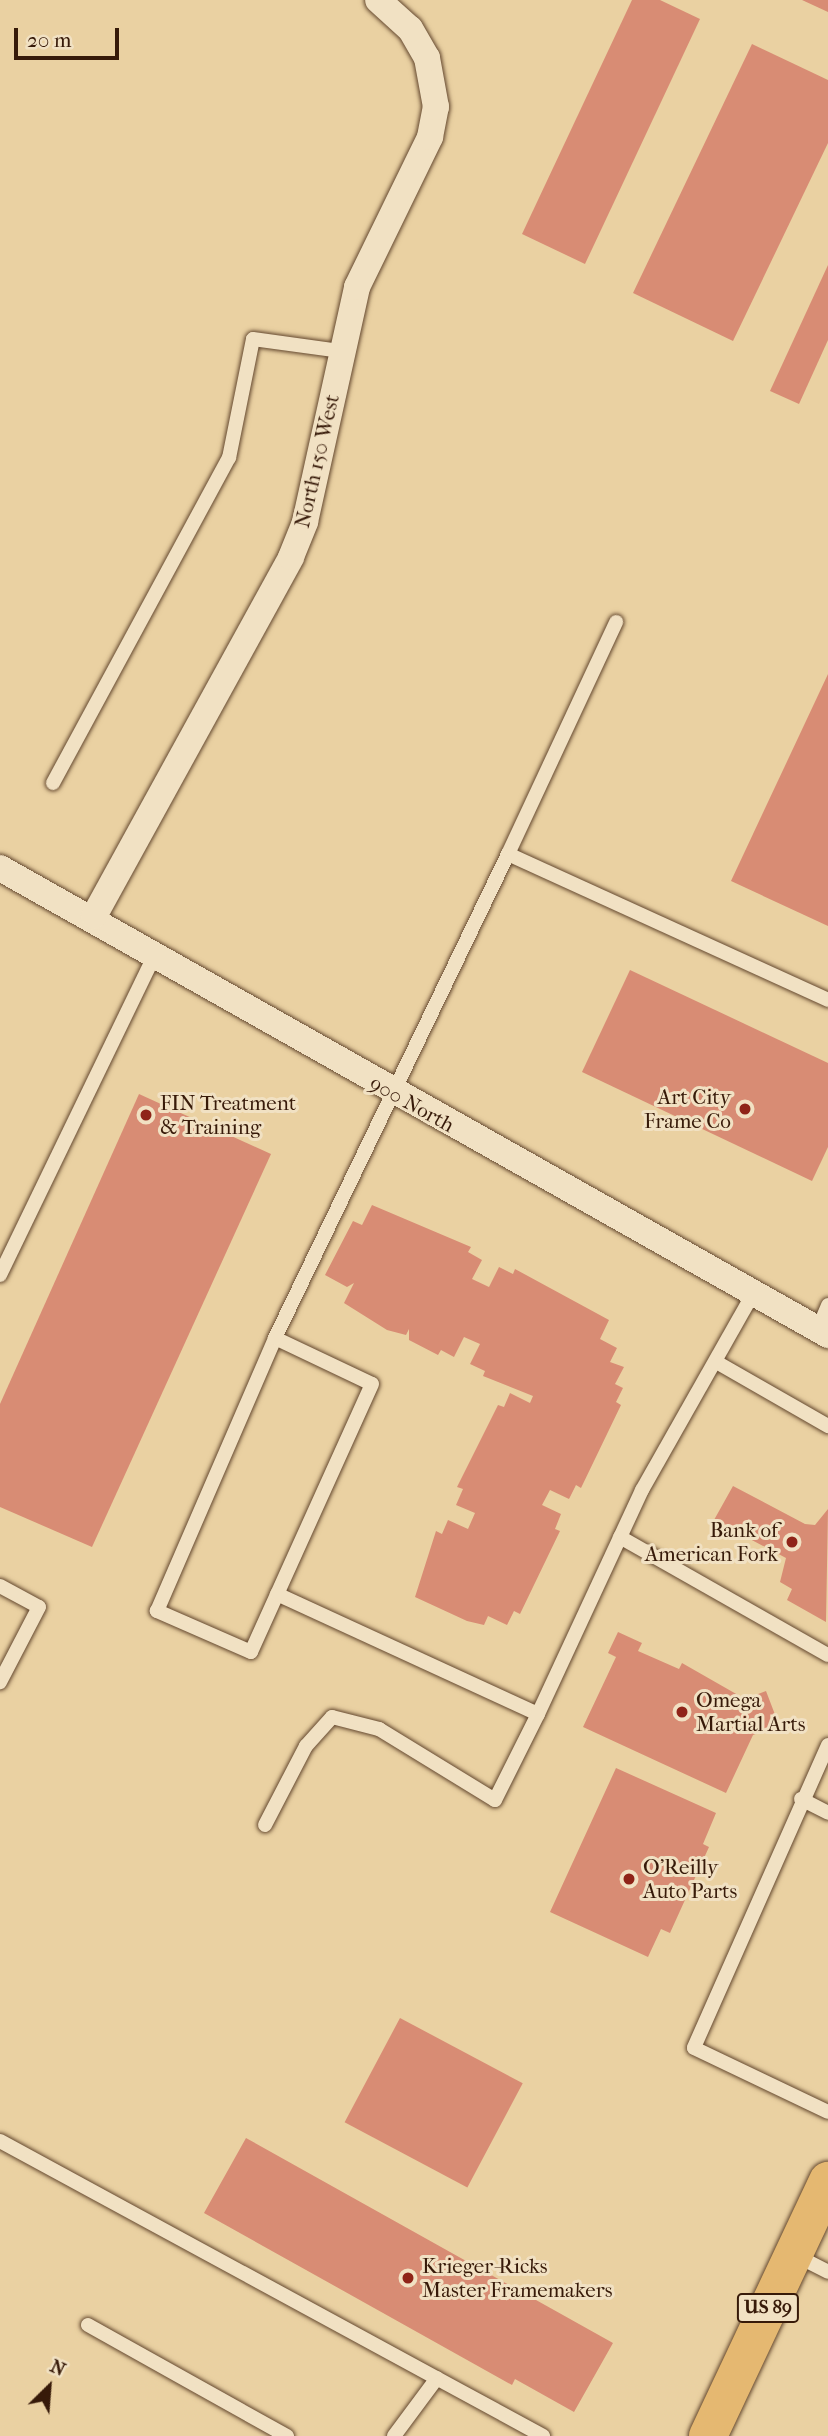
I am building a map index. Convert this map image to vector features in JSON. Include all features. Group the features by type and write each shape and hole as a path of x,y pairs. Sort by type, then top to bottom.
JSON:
{"main road":[{"name":"US 89","path":"708,2436 828,2181"}],"street":[{"name":"North 150 West","path":"94,916 291,556 305,522 356,287 430,137 436,107 427,58 410,29 379,0"},
{"name":"900 North","path":"0,868 94,916 394,1095 754,1292 825,1323"}],"lane":[{"path":"53,783 229,458 253,339 341,351"},
{"path":"275,1338 372,1384 251,1652 157,1611 275,1338 394,1095 616,622"},
{"path":"508,854 828,1000"},
{"path":"0,1275 156,953"},
{"path":"265,1825 306,1746 332,1717 379,1729 495,1800 620,1537 718,1363 754,1292"},
{"path":"718,1363 828,1426"},
{"path":"620,1537 828,1655"},
{"path":"0,1586 39,1606 0,1682"},
{"path":"277,1594 538,1714"},
{"path":"828,1745 800,1799 694,2048 828,2112"},
{"path":"800,1799 828,1813"},
{"path":"0,2141 543,2436"},
{"path":"794,2254 828,2272"},
{"path":"88,2325 287,2436"},
{"path":"394,2436 437,2378"}],"building":[{"path":"632,0 660,0 700,19 585,264 522,234"},
{"path":"802,0 828,0 828,12"},
{"path":"752,44 828,80 828,143 733,341 633,293"},
{"path":"828,265 828,340 799,404 770,391"},
{"path":"828,674 828,926 731,881"},
{"name":"Art City Frame Co","path":"630,970 828,1063 828,1147 812,1181 582,1072"},
{"path":"139,1094 271,1154 92,1547 0,1507 0,1404"},
{"path":"372,1205 471,1247 468,1252 482,1260 472,1279 489,1287 499,1267 513,1274 515,1269 609,1320 600,1339 617,1348 610,1362 624,1367 615,1384 623,1388 616,1402 621,1405 581,1488 576,1485 569,1499 550,1490 542,1505 561,1514 555,1529 560,1531 520,1614 514,1611 507,1625 488,1616 484,1625 467,1621 415,1597 436,1531 442,1534 448,1520 468,1529 475,1513 456,1505 463,1489 457,1487 498,1405 504,1407 510,1393 530,1403 533,1396 483,1376 485,1371 470,1364 480,1344 464,1337 454,1357 441,1350 438,1355 409,1340 409,1329 406,1335 387,1330 344,1303 354,1283 347,1287 325,1275 353,1221 362,1225"},
{"name":"Bank of American Fork","path":"733,1486 805,1524 815,1525 828,1509 826,1622 787,1600 792,1589 780,1582 786,1558 714,1520"},
{"name":"Omega Martial Arts","path":"618,1632 642,1643 638,1651 679,1669 682,1663 745,1699 766,1691 779,1725 753,1735 726,1793 583,1727 616,1657 608,1653"},
{"name":"O'Reilly Auto Parts","path":"616,1768 716,1813 703,1844 709,1847 670,1933 661,1929 648,1957 550,1912"},
{"path":"400,2018 523,2083 467,2187 345,2122"},
{"name":"Krieger-Ricks Master Framemakers","path":"246,2138 613,2343 574,2412 515,2379 512,2385 204,2213"}],"place":[{"name":"Art City Frame Co","path":"745,1109"},
{"name":"FIN Treatment & Training","path":"146,1115"},
{"name":"Bank of American Fork","path":"792,1542"},
{"name":"Omega Martial Arts","path":"682,1712"},
{"name":"O'Reilly Auto Parts","path":"629,1879"},
{"name":"Krieger-Ricks Master Framemakers","path":"408,2278"}]}
